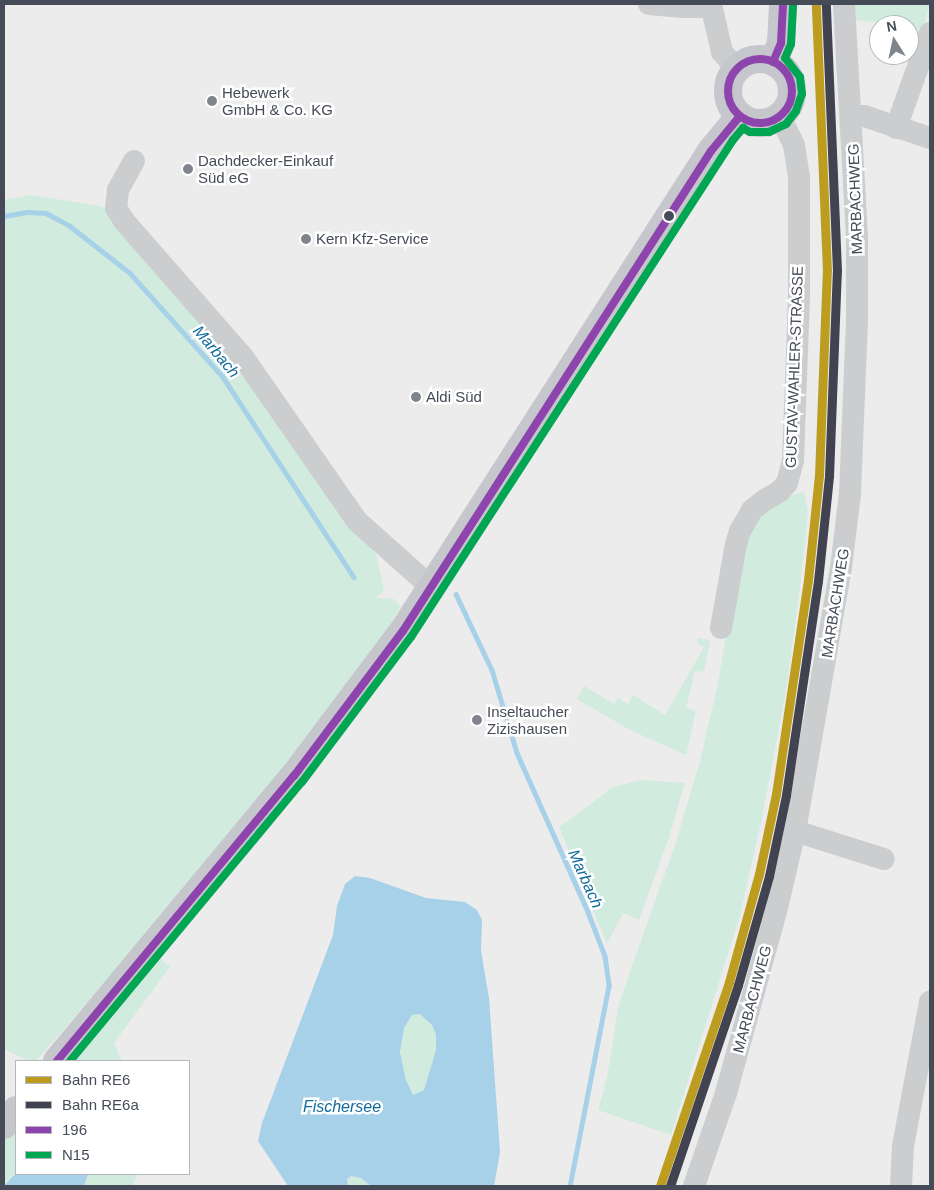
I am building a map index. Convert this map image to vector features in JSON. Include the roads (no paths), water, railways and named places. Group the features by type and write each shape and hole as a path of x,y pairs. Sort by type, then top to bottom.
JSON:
{"main road":[{"path":"773,62 781,43 783,4"},
{"path":"753,60 773,62 787,74 792,86 790,103 780,116 771,121 759,123 746,120 732,107 729,96 730,81 737,69 753,60"},
{"path":"58,1060 294,776 403,631 707,158 740,116"},
{"path":"4,1125 15,1111"}],"street":[{"path":"649,4 683,7 711,5 722,52 737,69"},
{"name":"MARBACHWEG","path":"694,1186 726,1093 755,995 795,831 841,568 850,494 857,321 857,237 852,116 844,4"},
{"path":"896,128 930,33"},
{"name":"GUSTAV-WAHLER-STRASSE","path":"721,628 740,531 752,510 764,500 780,491 787,483 793,460 799,177 794,144 780,116"},
{"path":"852,116 864,116 930,138"},
{"path":"134,161 118,190 116,208 124,221 243,357 356,521 432,588"},
{"path":"795,831 884,859"},
{"path":"901,1186 903,1146 930,1002"}],"water":[{"name":"Fischersee","path":"355,876 370,878 426,898 465,902 477,910 482,920 481,951 489,998 500,1152 494,1186 371,1186 361,1178 351,1176 347,1179 348,1186 288,1186 258,1141 262,1123 333,935 337,906 345,884","holes":["420,1014 432,1025 436,1035 436,1050 424,1090 413,1095 406,1080 400,1052 404,1028 412,1015"]},
{"path":"15,1174 88,1175 84,1186 4,1186"}],"waterway":[{"name":"Marbach","path":"4,216 27,212 46,213 70,226 130,273 223,377 354,577"},
{"name":"Marbach","path":"456,594 492,670 517,753 588,912 605,956 609,986 570,1186"}],"rail line":[{"name":"RE6","path":"660,1186 729,982 759,874 776,794 808,580 819,476 827,271 816,4"},
{"name":"RE6a","path":"670,1186 738,985 769,876 786,795 818,581 829,476 837,271 826,4"}],"place":[{"name":"Hebewerk GmbH & Co. KG","path":"212,101"},
{"name":"Dachdecker-Einkauf Süd eG","path":"188,169"},
{"name":"Kern Kfz-Service","path":"306,239"},
{"name":"Aldi Süd","path":"416,397"},
{"name":"Inseltaucher Zizishausen","path":"477,720"}]}
